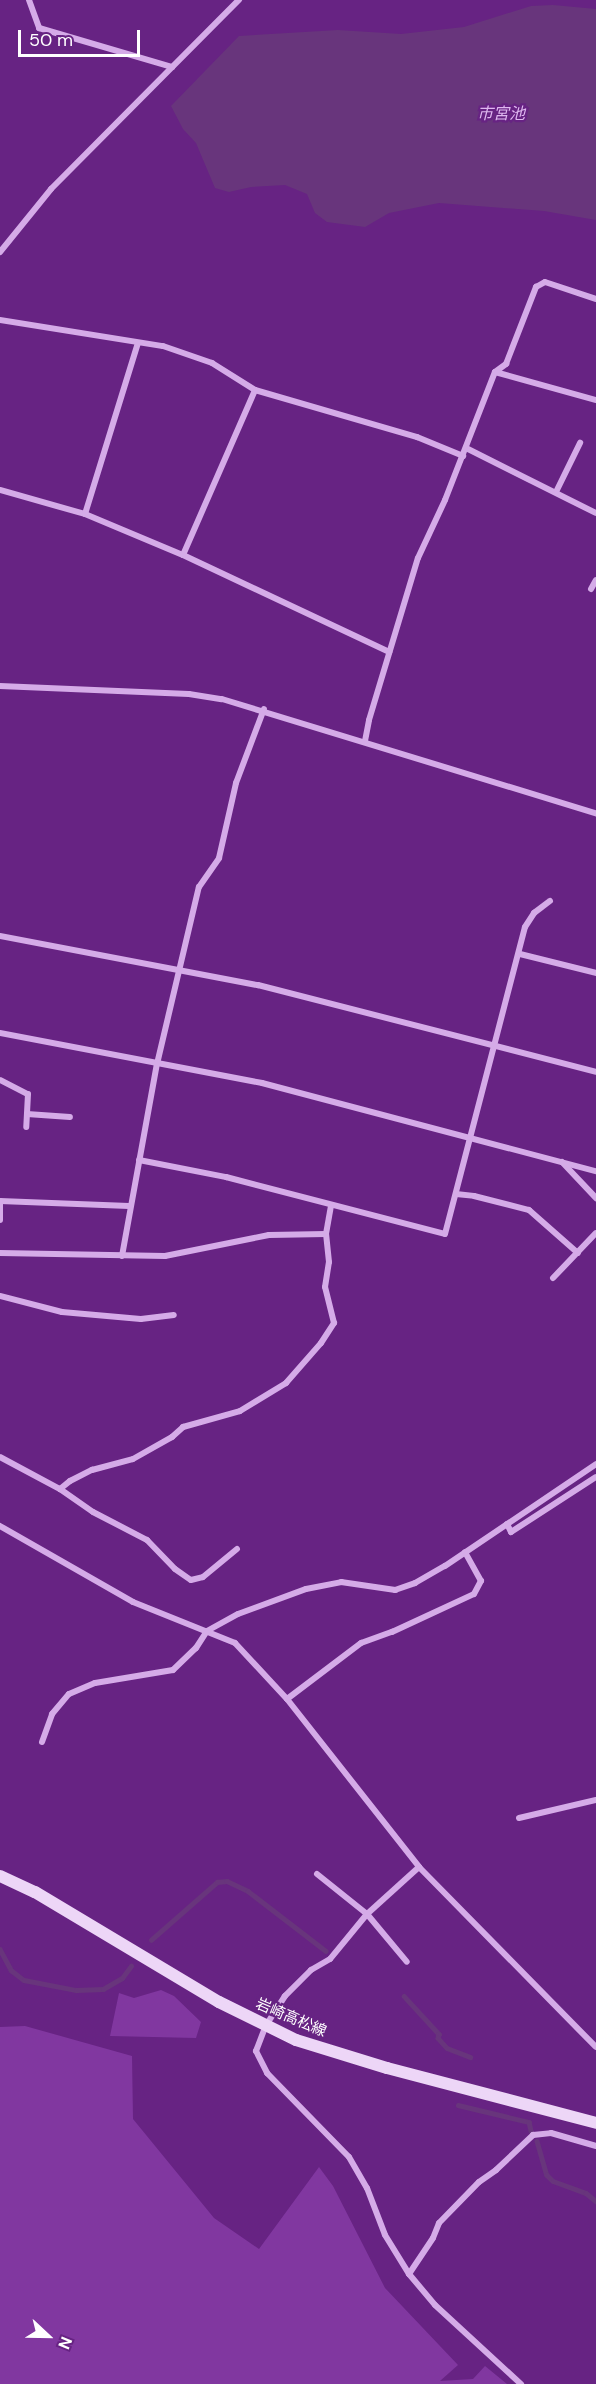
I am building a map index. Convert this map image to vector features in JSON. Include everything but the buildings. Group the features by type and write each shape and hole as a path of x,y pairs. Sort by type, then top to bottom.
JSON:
{"main road":[{"name":"岩崎高松線","path":"0,1876 35,1892 219,2002 296,2040 387,2068 596,2123"}],"street":[{"path":"29,0 39,28 172,67"},
{"path":"0,252 51,189 239,0"},
{"path":"365,741 418,558 463,456 495,372 506,364 536,287 545,282 596,299"},
{"path":"0,320 163,346 212,363 255,390 417,437 463,456"},
{"path":"85,514 138,343"},
{"path":"495,372 596,400"},
{"path":"183,555 255,390"},
{"path":"556,492 580,443"},
{"path":"466,448 596,513"},
{"path":"0,490 85,514 183,555 389,652"},
{"path":"591,589 596,580"},
{"path":"0,686 189,694 222,699 596,813"},
{"path":"122,1256 129,1206 157,1064 199,887 219,858 236,783 264,710"},
{"path":"139,1160 226,1177 445,1234 520,954 525,927 534,913 550,901"},
{"path":"0,936 258,985 596,1072"},
{"path":"520,954 596,973"},
{"path":"0,1033 262,1083 596,1171"},
{"path":"0,1080 28,1094 26,1127"},
{"path":"27,1114 70,1117"},
{"path":"561,1162 596,1198"},
{"path":"456,1194 474,1196 529,1210 578,1253"},
{"path":"0,1220 0,1201 129,1206"},
{"path":"60,1489 92,1470 133,1459 172,1437 183,1427 240,1411 286,1383 321,1343 334,1323 325,1287 329,1262 326,1234 331,1205"},
{"path":"553,1278 596,1233"},
{"path":"0,1253 165,1256 269,1236 326,1234"},
{"path":"0,1296 62,1312 141,1319 174,1315"},
{"path":"0,1457 60,1489 93,1512 147,1540 175,1569 191,1580 203,1577 237,1549"},
{"path":"42,1742 52,1714 69,1694 95,1683 173,1670 196,1648 207,1631 238,1614 306,1589 341,1582 395,1590 416,1583 596,1464"},
{"path":"507,1524 512,1532 596,1477"},
{"path":"0,1526 133,1602 235,1643 287,1699 419,1867 596,2047"},
{"path":"287,1699 361,1643 392,1632 474,1594 480,1581 465,1552"},
{"path":"519,1818 595,1800"},
{"path":"419,1867 367,1914 330,1959 311,1970 285,1996 266,2025 256,2051 267,2073 349,2157 367,2188 385,2235 409,2274 435,2305 521,2384"},
{"path":"317,1874 367,1914 407,1962"},
{"path":"409,2274 433,2238 439,2223 479,2182 496,2170 533,2135 551,2133 596,2146"}],"shaded area":[{"path":"161,1990 174,1996 201,2022 196,2038 110,2036 119,1993 134,1998"},
{"path":"25,2026 132,2056 133,2119 214,2218 259,2249 319,2167 333,2186 385,2288 458,2365 440,2381 473,2379 485,2366 507,2384 0,2384 0,2027"}],"water":[{"name":"市宮池","path":"553,5 596,9 596,220 544,211 439,203 389,213 365,227 327,222 315,213 307,194 285,185 251,187 229,192 215,188 196,143 183,129 171,106 239,36 338,30 401,34 464,27 531,6"}],"waterway":[{"path":"151,1940 217,1882 227,1881 248,1891 326,1951"},
{"path":"0,1949 11,1970 24,1980 76,1990 103,1989 122,1978 131,1966"},
{"path":"404,1996 439,2034 438,2038 447,2048 470,2057"},
{"path":"458,2105 529,2122 531,2131"},
{"path":"537,2141 547,2175 553,2181 586,2193 596,2201"}]}
